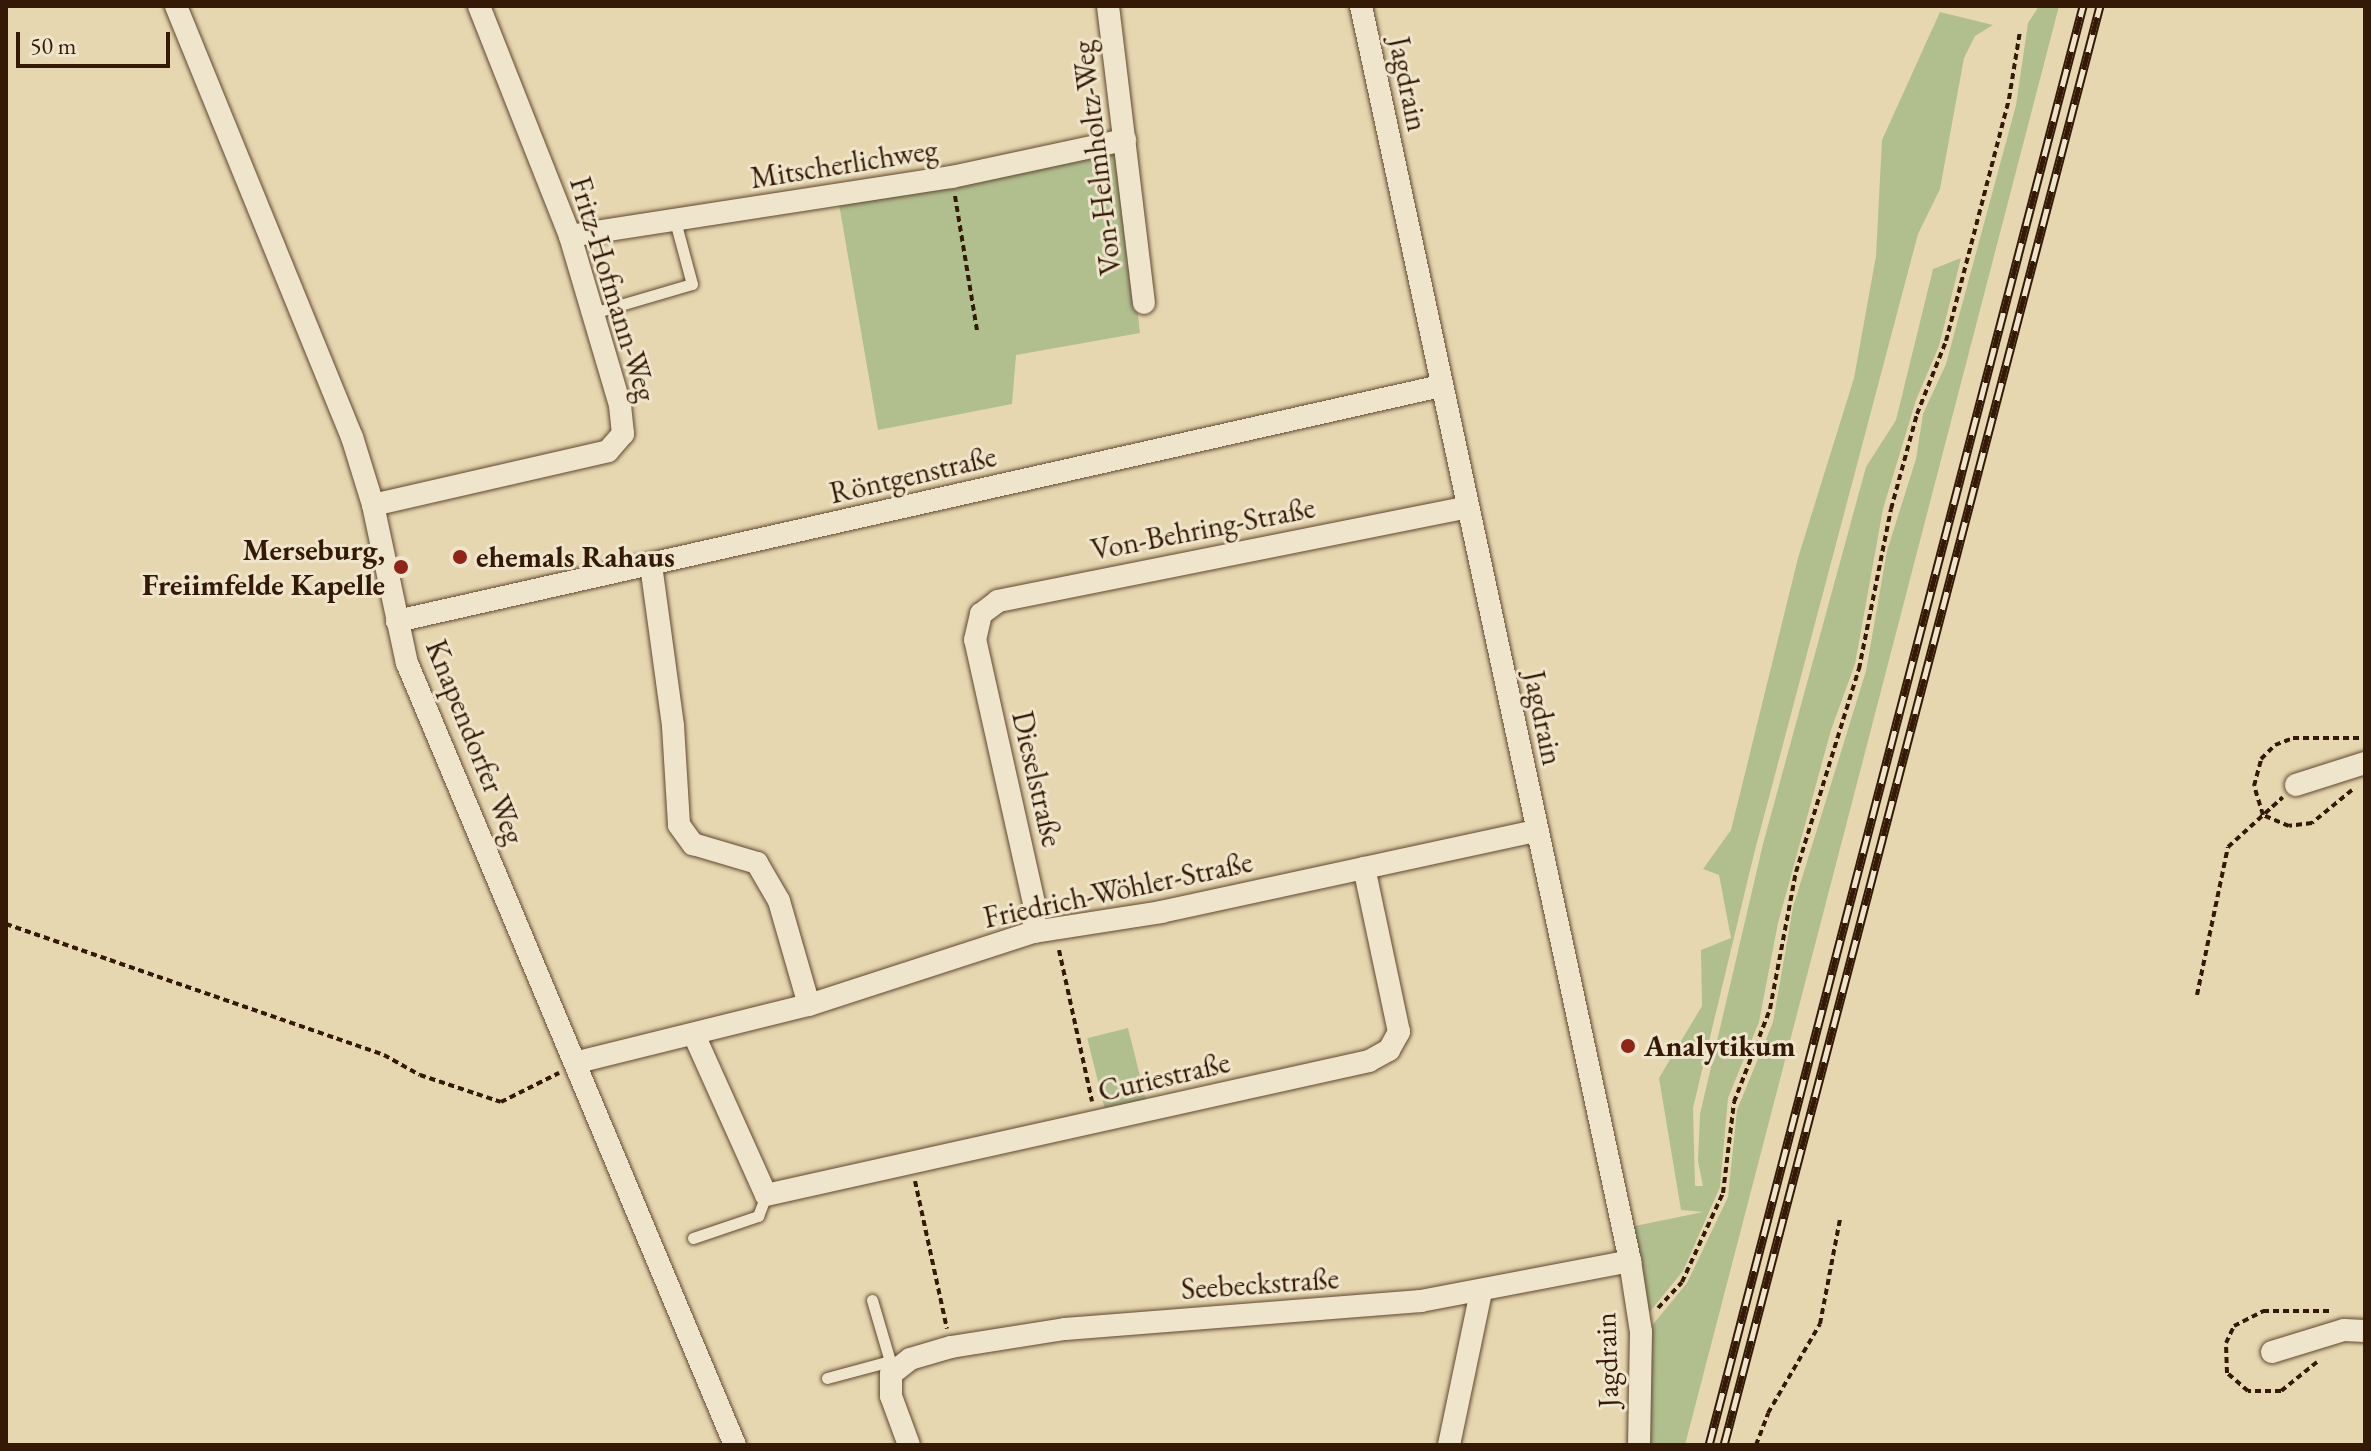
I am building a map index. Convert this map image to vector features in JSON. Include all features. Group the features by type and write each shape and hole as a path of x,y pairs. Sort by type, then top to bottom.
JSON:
{"street":[{"name":"Knapendorfer Weg","path":"176,6 352,437 373,505 407,663 578,1062 735,1445"},
{"name":"Fritz-Hofmann-Weg","path":"373,505 608,451 623,434 620,405 570,236 479,6"},
{"name":"Von-Helmholtz-Weg","path":"1108,6 1144,303"},
{"name":"Jagdrain","path":"1361,6 1630,1261 1641,1332 1639,1445"},
{"name":"Mitscherlichweg","path":"570,236 952,177 1125,140"},
{"name":"Röntgenstraße","path":"397,621 1441,386"},
{"name":"Von-Behring-Straße","path":"975,640 981,614 998,601 1467,507"},
{"path":"651,565 673,726 679,825 693,844 757,863 779,901 809,1005"},
{"name":"Dieselstraße","path":"975,640 1034,903 1044,930"},
{"path":"2296,785 2365,763"},
{"name":"Friedrich-Wöhler-Straße","path":"578,1062 643,1044 695,1037 809,1005 1044,930 1161,912 1537,831"},
{"name":"Curiestraße","path":"766,1195 1369,1061 1389,1050 1399,1032 1364,868"},
{"path":"695,1037 766,1195"},
{"name":"Seebeckstraße","path":"893,1364 951,1347 1065,1329 1316,1312 1481,1292 1630,1261"},
{"path":"1449,1445 1481,1292"},
{"path":"2272,1352 2344,1330 2365,1331"},
{"path":"893,1364 891,1396 909,1445"}],"lane":[{"path":"593,313 692,284 675,221"},
{"path":"693,1238 758,1216 766,1195"},
{"path":"827,1378 893,1364 872,1300"}],"path":[{"path":"1641,1332 1682,1282 1723,1193 1734,1102 1770,1009 1796,872 1859,669 1886,530 1917,414 1946,341 2009,99 2020,31"},
{"path":"952,177 977,331"},
{"path":"2197,995 2228,847 2296,785"},
{"path":"6,924 384,1055 420,1075 501,1102 578,1062"},
{"path":"1044,930 1097,1123"},
{"path":"911,1165 951,1347"},
{"path":"1756,1445 1784,1382 1820,1324 1840,1219"}],"green space":[{"path":"2039,6 2059,6 1685,1445 1650,1445 1650,1328 1687,1283 1728,1197 1737,1110 1773,1022 1793,907 1866,671 1887,551 1916,459 1923,414 1946,364 2016,105 2028,23"},
{"path":"1940,12 1993,25 1975,36 1964,58 1940,189 1918,234 1754,854 1693,1108 1695,1186 1703,1186 1698,1161 1700,1114 1763,844 1866,467 1896,420 1933,269 1961,258 1939,346 1916,400 1883,509 1855,664 1831,730 1778,923 1759,1022 1728,1098 1720,1187 1683,1271 1648,1314 1630,1227 1703,1212 1681,1210 1659,1078 1702,1006 1701,950 1731,938 1719,875 1703,869 1731,830 1798,558 1854,378 1876,256 1882,140"},
{"path":"1120,150 1140,333 1016,355 1012,404 878,430 839,204"},
{"path":"1128,1028 1146,1102 1106,1112 1087,1038"}],"railway":[{"path":"1709,1445 2083,6"},
{"path":"1724,1445 2100,6"}],"place":[{"name":"ehemals Rahaus","path":"460,557"},
{"name":"Merseburg, Freiimfelde Kapelle","path":"401,567"},
{"name":"Analytikum","path":"1628,1046"}]}
